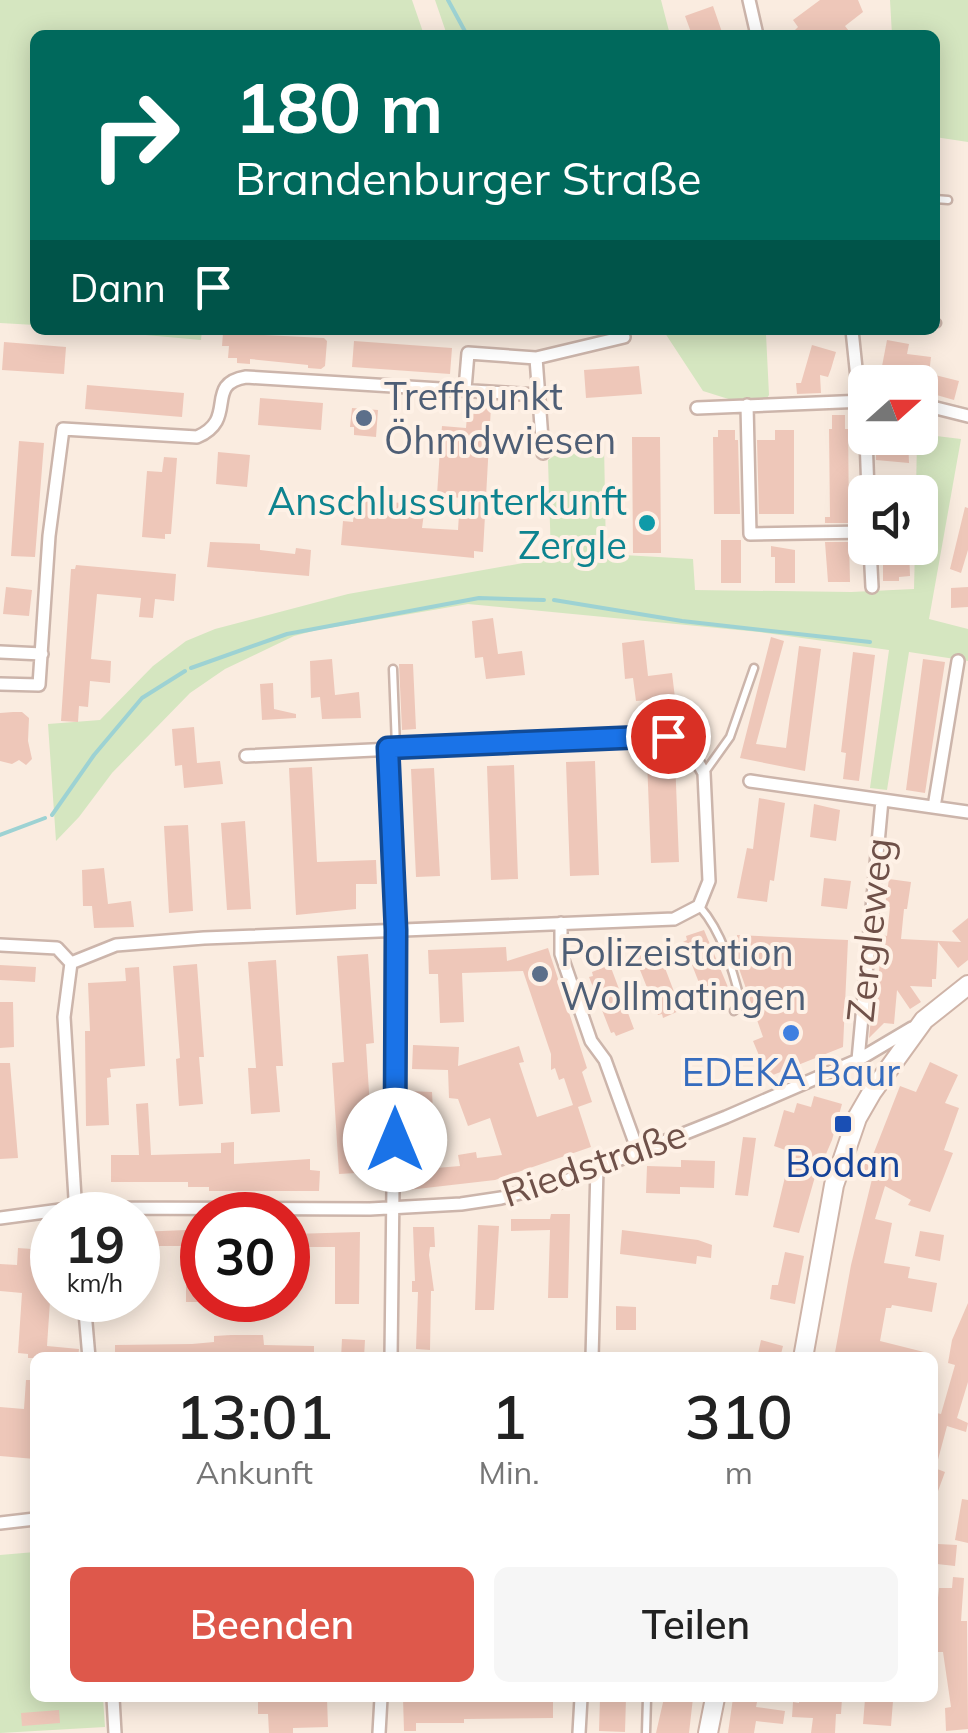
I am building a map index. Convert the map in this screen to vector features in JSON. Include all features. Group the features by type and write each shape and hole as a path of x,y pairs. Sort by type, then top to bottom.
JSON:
{"main road":[{"path":"804,1352 834,1185 857,1118 924,1020 968,985"},
{"path":"708,1733 714,1702"}],"street":[{"path":"749,0 755,30"},
{"path":"853,335 856,365"},
{"path":"465,389 468,353 536,358 624,337"},
{"path":"536,358 543,452"},
{"path":"0,684 40,684 49,536 64,429 197,438 218,422 227,385 246,377 538,395"},
{"path":"697,408 848,403"},
{"path":"746,406 750,534 848,532"},
{"path":"938,408 968,416"},
{"path":"871,565 872,587"},
{"path":"0,652 42,654"},
{"path":"934,807 958,661"},
{"path":"71,963 116,945 674,919 699,906 709,882 704,773 689,748 668,736 246,756"},
{"path":"392,748 396,930 392,1352"},
{"path":"750,781 968,812"},
{"name":"Zergleweg","path":"858,1060 882,800"},
{"path":"561,924 562,954 592,1041 605,1060 638,1151"},
{"path":"0,945 57,948 71,963"},
{"path":"71,963 64,1017 74,1192"},
{"name":"Riedstraße","path":"160,1210 394,1208 501,1198 597,1168 858,1060 924,1020"},
{"path":"592,1352 597,1168"},
{"name":"Riedstraße","path":"0,1218 30,1215"},
{"path":"86,1322 88,1352"},
{"path":"0,1522 30,1519"},
{"path":"113,1702 115,1733"},
{"path":"380,1733 381,1702"},
{"path":"580,1733 581,1702"}],"lane":[{"path":"940,199 948,200"},
{"path":"704,773 730,737 754,668"},
{"path":"392,748 393,669"},
{"path":"699,906 712,920 736,982 742,1002 734,1011"},
{"path":"646,1733 647,1702"}],"green space":[{"path":"0,0 412,0 422,30 30,30 30,325 0,323"},
{"path":"435,0 661,0 669,30 445,30"},
{"path":"890,0 968,0 968,142 940,138 940,30 892,30"},
{"path":"146,335 202,335 201,340"},
{"path":"666,335 766,335 766,400 738,402 703,391"},
{"path":"938,436 961,439 929,619 968,629 968,661 909,652 887,790 870,788 889,650 759,632 468,604 294,636 225,669 190,693 112,773 56,841 48,724 100,720 153,666 186,641 215,629 348,594 551,558 548,460 560,452 604,443 606,554 693,559 695,590 914,589 915,565 938,565 938,475 916,475 917,455 938,455"},
{"path":"30,1552 30,1702 103,1702 105,1727 0,1733 0,1555"}],"building":[{"path":"820,0 858,0 863,12 845,26 848,30 795,30 798,27 793,20"},
{"path":"713,6 721,30 690,30 685,16"},
{"path":"223,335 327,341 325,366 321,369 250,359 250,364 237,363 237,358 228,358 229,346 222,346"},
{"path":"887,340 909,344 907,354 931,357 930,365 882,365"},
{"path":"354,341 452,348 450,374 352,367"},
{"path":"4,342 66,347 64,374 2,370"},
{"path":"812,345 836,352 831,369 828,377 820,375 821,393 797,394 796,383 801,383"},
{"path":"639,366 642,394 586,398 584,370"},
{"path":"938,376 959,381 954,400 938,395"},
{"path":"87,385 184,393 182,417 85,409"},
{"path":"260,398 323,403 321,430 258,425"},
{"path":"468,404 491,406 483,552 474,551 474,558 341,545 343,521 353,522 355,499 425,505 422,528 458,530 460,498 437,495 440,449 442,426 466,428"},
{"name":"Treffpunkt Öhmdwiesen","path":"352,408 378,410 376,437 354,435 354,427 350,427"},
{"path":"832,415 845,415 848,523 825,523 825,517 830,517"},
{"path":"718,430 735,430 738,440 740,514 714,514 713,437 718,437"},
{"path":"775,430 794,430 794,514 759,514 757,440 775,440"},
{"path":"632,437 660,437 661,553 633,553"},
{"path":"19,441 44,443 35,557 11,556"},
{"path":"218,452 250,455 247,487 216,484"},
{"path":"876,455 909,455 909,463 876,460"},
{"path":"164,457 177,458 171,534 165,534 165,539 142,537 147,471 162,472"},
{"path":"965,507 968,550 961,573 950,569"},
{"path":"721,540 741,540 741,583 721,583"},
{"path":"210,542 260,544 260,550 295,554 296,548 311,550 309,576 207,567"},
{"path":"825,542 848,542 850,582 828,582"},
{"path":"771,546 795,550 795,583 775,583"},
{"path":"76,565 176,574 174,601 155,599 153,618 139,617 141,598 97,594 91,659 111,661 110,683 90,681 88,707 79,706 78,722 61,721 71,569"},
{"path":"883,565 910,565 910,576 883,581"},
{"path":"6,587 32,590 29,616 3,614"},
{"path":"968,587 968,607 951,608 951,588"},
{"path":"493,618 498,654 522,651 525,675 486,679 483,657 475,658 472,621"},
{"path":"771,637 784,641 756,744 786,748 799,646 821,649 805,771 740,758"},
{"path":"644,640 648,676 672,673 675,698 636,701 633,678 625,679 622,643"},
{"path":"853,652 875,655 859,781 843,779 846,753 841,752"},
{"path":"332,659 335,695 359,692 361,718 322,719 320,697 311,698 310,661"},
{"path":"923,659 945,662 925,793 906,790"},
{"path":"399,664 413,664 416,729 402,730"},
{"path":"273,683 274,709 296,714 296,718 262,720 260,684"},
{"path":"22,712 29,718 32,759 26,765 19,760 12,764 0,761 0,713"},
{"path":"194,727 197,763 220,761 223,784 184,788 182,765 175,766 172,729"},
{"path":"675,758 679,862 651,863 647,759"},
{"path":"595,761 599,875 570,876 566,762"},
{"path":"514,765 518,879 491,880 487,766"},
{"path":"312,767 317,862 376,860 377,884 356,884 356,909 296,915 289,768"},
{"path":"434,768 440,876 416,877 411,769"},
{"path":"759,798 785,803 774,881 770,880 767,902 737,898 747,848 753,849"},
{"path":"814,804 840,810 836,841 810,837"},
{"path":"245,821 251,909 227,910 221,823"},
{"path":"188,825 193,911 169,913 164,826"},
{"path":"104,868 108,904 131,901 134,927 94,928 92,906 83,906 82,870"},
{"path":"824,878 851,881 847,909 821,906"},
{"path":"889,879 911,882 901,939 961,942 952,931 968,918 968,960 958,968 938,942 932,987 910,986 921,1002 910,1009 897,990 894,1024 884,1023 869,1038 872,1008 876,1009 882,935 887,936 890,907 885,906"},
{"path":"704,930 730,992 710,1000 709,996 705,998 683,942 686,936"},
{"path":"737,935 848,940 843,1047 768,1077 753,1041 763,1037 736,960"},
{"path":"506,947 507,961 548,948 587,1068 582,1072 592,1102 578,1107 591,1147 495,1180 408,1190 404,1141 408,1129 408,1091 432,1092 436,1168 460,1166 458,1155 502,1155 490,1118 468,1126 458,1099 449,1098 448,1070 412,1069 413,1045 459,1047 458,1066 519,1046 524,1062 519,1063 537,1117 573,1105 564,1078 559,1080 555,1068 551,1070 551,1054 523,971 462,973 464,1022 440,1023 438,974 429,974 428,950"},
{"path":"657,947 681,1010 663,1018 658,1015 636,960"},
{"path":"368,954 374,1043 366,1044 374,1172 339,1174 332,1063 344,1062 337,956"},
{"path":"276,960 283,1066 276,1066 280,1112 251,1114 248,1068 256,1068 248,962"},
{"path":"197,964 204,1057 199,1057 203,1104 179,1106 176,1059 180,1058 173,966"},
{"path":"0,965 36,967 35,982 0,980"},
{"path":"610,965 634,1029 616,1036 611,1033 589,977"},
{"path":"139,967 145,1066 110,1069 109,1125 86,1126 88,983 126,981 125,968"},
{"path":"0,1002 13,1002 14,1047 0,1048"},
{"path":"930,1062 958,1075 945,1103 959,1108 944,1150 953,1153 930,1212 908,1205 911,1200 885,1186 875,1219 892,1223 884,1263 910,1267 908,1278 937,1283 932,1312 892,1305 886,1308 880,1341 924,1352 835,1352 872,1179 854,1164 856,1160 869,1165 900,1086 916,1092"},
{"path":"0,1063 10,1063 18,1158 0,1159"},
{"path":"814,1096 842,1104 832,1140 823,1161 820,1159 799,1233 773,1227 791,1152 774,1146 784,1110 794,1113 797,1103 811,1107"},
{"path":"148,1103 151,1155 221,1153 221,1143 234,1142 234,1164 310,1159 310,1170 320,1171 319,1191 209,1191 209,1187 188,1187 188,1182 111,1182 111,1155 139,1155 136,1104"},
{"path":"743,1137 756,1138 748,1196 735,1195"},
{"path":"681,1160 715,1161 714,1188 680,1187 680,1194 646,1193 647,1166 681,1167"},
{"path":"551,1214 570,1214 568,1298 548,1298 550,1230 511,1231 511,1219 550,1219"},
{"path":"478,1225 499,1226 494,1310 475,1310"},
{"path":"413,1227 434,1227 435,1247 430,1247 429,1255 434,1291 430,1350 416,1349 418,1292 412,1292"},
{"path":"180,1230 180,1246 160,1246 160,1231"},
{"path":"622,1230 698,1240 712,1245 711,1258 697,1256 696,1264 620,1254"},
{"path":"920,1231 944,1235 940,1261 915,1256"},
{"path":"360,1232 359,1304 335,1304 335,1247 310,1247 310,1233"},
{"path":"18,1248 30,1249 30,1322 49,1322 47,1346 79,1349 79,1352 30,1352 30,1358 18,1353 22,1293 0,1291 0,1264 17,1265"},
{"path":"785,1252 804,1256 795,1304 770,1299 772,1285 778,1285"},
{"path":"968,1303 968,1382 957,1418 968,1423 966,1432 947,1426 938,1460 938,1413 941,1414 955,1365 948,1363 952,1340"},
{"path":"616,1306 636,1307 636,1330 616,1330"},
{"path":"263,1335 264,1345 314,1346 314,1352 115,1352 115,1345 214,1342 214,1336"},
{"path":"342,1339 365,1340 364,1352 341,1352"},
{"path":"761,1340 783,1346 782,1352 758,1352"},
{"path":"26,1380 30,1380 30,1459 0,1456 0,1407 24,1409"},
{"path":"938,1469 945,1472 938,1491"},
{"path":"962,1499 968,1500 968,1543 955,1540"},
{"path":"938,1544 957,1545 955,1566 938,1564"},
{"path":"953,1577 964,1578 961,1621 967,1621 968,1729 946,1731 945,1708 951,1707 943,1652 938,1652 938,1598 939,1588 952,1588"},
{"path":"258,1702 327,1702 328,1727 269,1733 268,1714 258,1714"},
{"path":"403,1702 553,1702 553,1718 416,1723 416,1731 404,1731"},
{"path":"600,1702 626,1702 625,1732 599,1731"},
{"path":"663,1702 693,1702 689,1733 656,1733"},
{"path":"732,1702 757,1702 756,1707 785,1711 783,1724 756,1721 754,1733 728,1733"},
{"path":"793,1702 842,1702 841,1714 836,1714 835,1733 811,1733 813,1718 792,1717"},
{"path":"865,1702 893,1702 891,1726 863,1724"},
{"path":"59,1710 60,1723 22,1726 21,1713"}],"waterway":[{"path":"448,0 464,30"},
{"path":"191,668 287,634 479,598 544,600"},
{"path":"554,600 682,621 870,642"},
{"path":"52,815 94,755 142,698 185,671"},
{"path":"0,835 45,818"}],"place":[{"name":"Treffpunkt Öhmdwiesen","path":"364,418"},
{"name":"Anschlussunterkunft Zergle","path":"647,523"},
{"name":"Polizeistation Wollmatingen","path":"540,974"},
{"name":"EDEKA Baur","path":"791,1033"},
{"name":"Bodan","path":"843,1124"}],"route":[{"path":"395,1140 396,930 388,748 668,736"}]}
